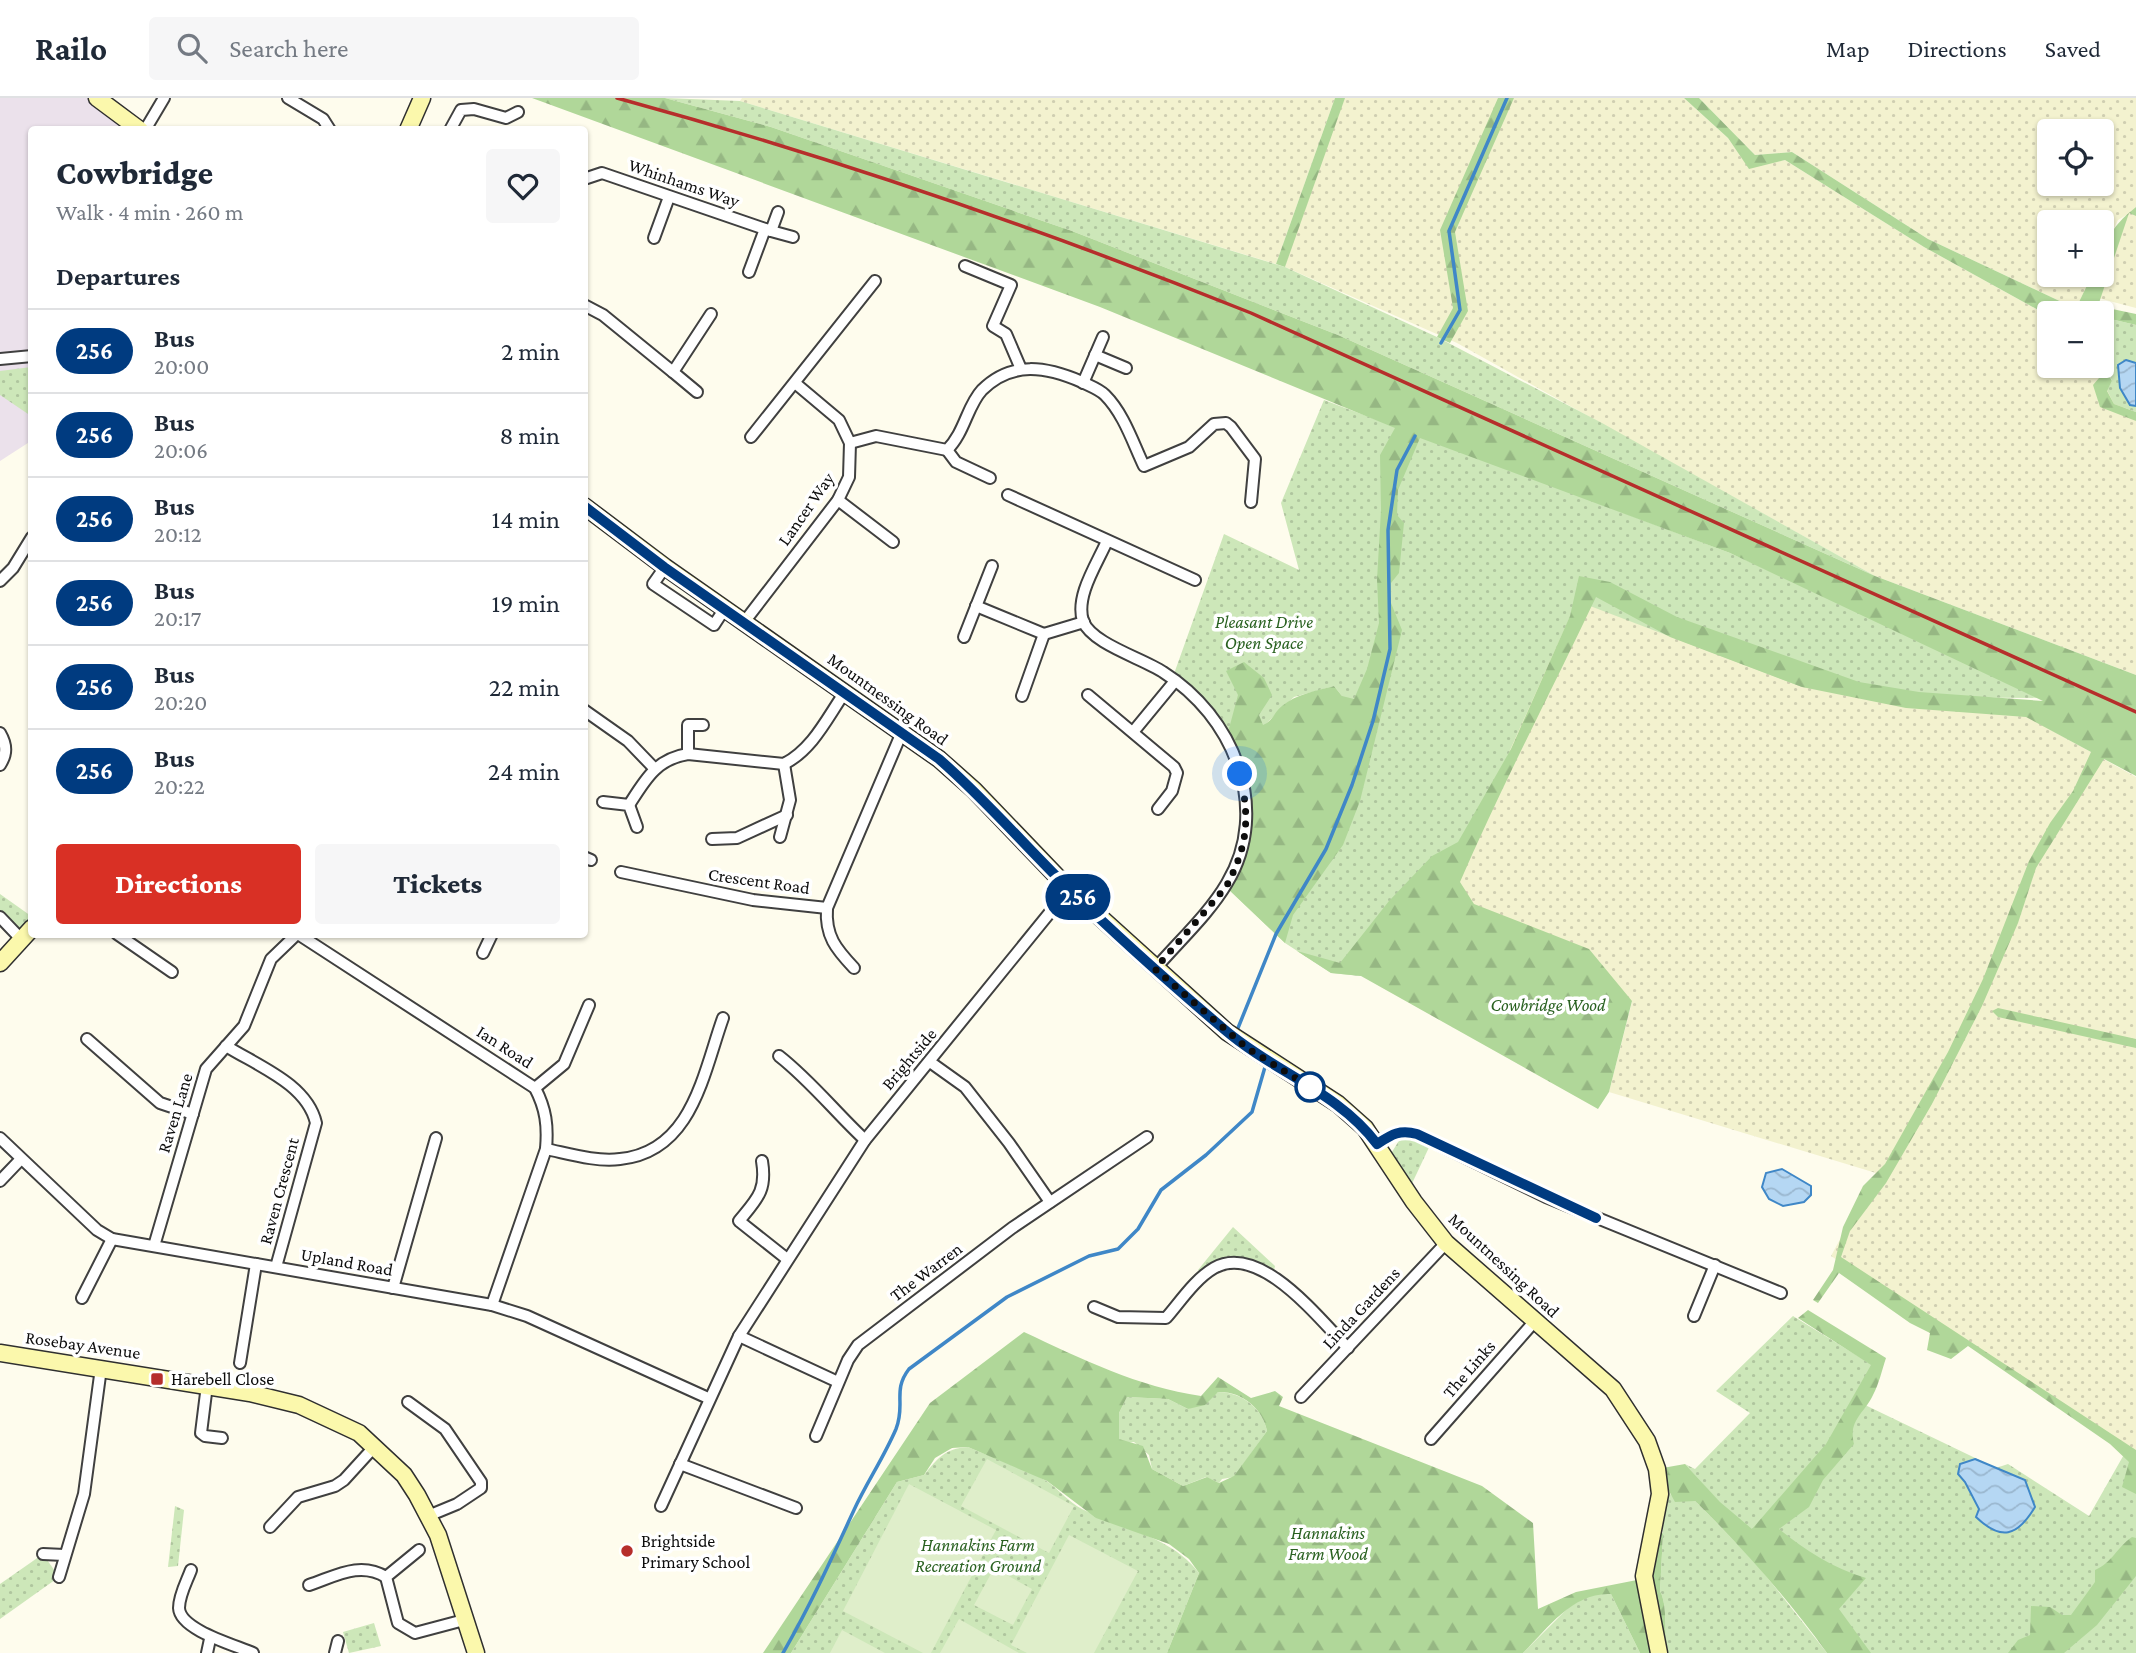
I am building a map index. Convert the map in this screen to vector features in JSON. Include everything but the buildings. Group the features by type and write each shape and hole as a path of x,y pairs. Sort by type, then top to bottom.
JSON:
{"street":[{"path":"97,98 135,126"},
{"path":"288,98 323,120 327,126"},
{"path":"410,126 422,98"},
{"path":"147,126 162,102"},
{"path":"452,126 461,110 474,109 506,118 518,112"},
{"name":"Whinhams Way","path":"588,177 602,173 793,237"},
{"path":"654,237 669,197"},
{"path":"749,272 778,212"},
{"path":"965,266 1011,285 993,326 1006,334 1021,369"},
{"path":"751,437 875,281"},
{"path":"588,307 603,315 697,392"},
{"path":"673,372 710,314"},
{"path":"1083,383 1103,337"},
{"path":"1096,355 1126,369"},
{"path":"0,359 28,356"},
{"path":"950,447 964,428 980,392 993,382 1021,369 1039,367 1105,394 1121,419 1144,466 1189,447 1214,424 1231,427 1255,459 1251,502"},
{"path":"795,383 839,420 850,443 876,436 950,447"},
{"name":"Lancer Way","path":"745,621 838,500 849,477 850,443"},
{"path":"950,447 956,461 990,478"},
{"path":"1008,495 1195,580"},
{"path":"838,500 893,542"},
{"name":"Mountnessing Road","path":"588,509 664,567 902,732 974,790 1069,889 1155,969 1247,1048 1338,1104 1365,1128 1414,1202 1446,1242 1613,1389 1651,1451 1657,1469 1660,1494 1644,1576 1659,1653"},
{"path":"1107,541 1081,602 1084,622 1092,636 1175,681 1219,723 1235,753 1248,826 1226,887 1155,969"},
{"path":"0,581 18,561 28,544"},
{"path":"964,637 992,566"},
{"path":"976,606 1044,634 1084,622"},
{"path":"1022,696 1044,634"},
{"path":"1133,732 1175,681"},
{"path":"629,805 654,768 675,756 688,754 784,764 807,748 845,692"},
{"path":"1088,695 1177,773 1172,791 1158,810"},
{"path":"588,713 628,741 654,768"},
{"path":"688,754 688,725 703,725"},
{"name":"Crescent Road","path":"621,872 752,900 827,908 902,732"},
{"path":"0,733 6,745 5,757 0,765"},
{"path":"780,837 787,815 789,787 784,764"},
{"path":"603,802 629,805"},
{"path":"629,805 637,827"},
{"path":"712,839 737,838 787,815"},
{"name":"Brightside","path":"661,1506 708,1398 739,1336 865,1140 1069,889"},
{"path":"827,908 826,922 832,944 854,968"},
{"path":"0,917 26,933 0,963"},
{"path":"123,938 172,972"},
{"name":"Raven Lane","path":"154,1246 206,1069 251,1013 255,995 271,959 293,938"},
{"name":"Ian Road","path":"303,938 535,1088 548,1124 546,1149 492,1305"},
{"path":"483,953 490,938"},
{"path":"535,1088 564,1064 589,1005"},
{"path":"546,1149 595,1159 619,1160 658,1148 674,1136 692,1108 723,1018"},
{"path":"87,1039 160,1103 193,1114"},
{"name":"Raven Crescent","path":"226,1046 298,1090 313,1111 316,1123 276,1267"},
{"path":"779,1056 806,1077 836,1114 865,1140"},
{"path":"930,1062 965,1087 1050,1202"},
{"path":"1377,1144 1395,1133 1405,1131 1417,1134 1546,1197 1781,1293"},
{"name":"The Warren","path":"816,1436 838,1382 859,1345 1050,1202 1147,1137"},
{"name":"Upland Road","path":"0,1138 97,1230 112,1239 492,1305 527,1316 708,1398"},
{"path":"393,1288 436,1138"},
{"path":"0,1181 22,1159"},
{"path":"762,1161 765,1180 762,1191 739,1221 787,1259"},
{"path":"82,1298 112,1239"},
{"name":"Linda Gardens","path":"1301,1397 1446,1242"},
{"path":"1094,1307 1118,1317 1166,1318 1203,1276 1215,1267 1228,1263 1251,1265 1273,1275 1348,1348"},
{"path":"240,1363 257,1264"},
{"path":"1694,1316 1715,1265"},
{"name":"The Links","path":"1431,1439 1534,1322"},
{"path":"739,1336 838,1382"},
{"name":"Rosebay Avenue","path":"0,1353 207,1385 299,1405 340,1422 375,1446 404,1475 428,1516 449,1564 476,1653"},
{"path":"60,1577 64,1555 84,1494 101,1368"},
{"path":"207,1385 201,1433 222,1438"},
{"path":"408,1402 445,1429 481,1482 481,1488 457,1504 428,1516"},
{"path":"270,1527 298,1497 335,1486 344,1480 375,1446"},
{"path":"680,1464 796,1508"},
{"path":"386,1577 419,1550"},
{"path":"43,1554 64,1555"},
{"path":"309,1585 363,1568 373,1569 386,1577 392,1609 404,1628 415,1633 464,1620"},
{"path":"191,1570 179,1608 182,1618 210,1639 253,1653"},
{"path":"207,1653 210,1639"},
{"path":"335,1653 338,1641"}],"shaded area":[{"path":"0,98 97,98 135,126 28,126 28,443 0,461"}],"green space":[{"name":"Cowbridge Wood","path":"532,98 665,98 771,127 1072,231 1338,335 1875,576 2136,675 2136,776 2104,759 2036,868 2018,923 1982,1006 1932,1104 1886,1183 1850,1231 1841,1257 2136,1450 2136,1494 2122,1487 2129,1462 2110,1444 1968,1346 1951,1359 1927,1350 1930,1333 1910,1323 1839,1273 1818,1303 1813,1300 1833,1270 1843,1227 1863,1186 1885,1164 1948,1052 1983,979 2029,861 2050,823 2073,791 2091,752 2026,717 1906,708 1802,687 1670,637 1596,597 1460,882 1474,904 1589,949 1632,1001 1609,1092 1598,1109 1361,976 1331,973 1297,951 1340,963 1389,901 1432,856 1458,842 1511,749 1570,616 1579,576 1610,582 1677,617 1859,682 1919,692 2043,701 1730,553 1420,438 1398,490 1397,515 1404,523 1399,573 1391,583 1391,603 1402,630 1360,801 1343,845 1293,915 1285,943 1226,887 1248,826 1227,736 1238,695 1226,671 1244,662 1264,678 1272,695 1259,715 1263,725 1279,708 1313,691 1334,686 1342,696 1354,699 1367,669 1379,623 1377,580 1381,510 1380,455 1395,428 1100,307"},
{"path":"665,98 740,101 1285,267 1437,337 1602,423 1875,576 1338,335 1072,231 771,127"},
{"path":"742,98 1335,98 1276,264 740,101"},
{"path":"1335,98 1345,98 1285,267 1276,264"},
{"path":"1340,98 1684,98 1728,138 1749,168 1785,160 1924,247 2037,309 2037,378 2098,378 2136,421 2136,675 1875,576 1457,343 1285,267"},
{"path":"1498,98 1514,98 1455,232 1468,311 1450,343 1437,337 1453,308 1440,230"},
{"path":"1684,98 1699,98 1755,155 1792,152 1928,239 2060,301 2037,301 2037,309 1924,247 1785,160 1749,169 1728,138"},
{"path":"1699,98 2136,98 2136,207 2129,213 2136,216 2136,308 2098,298 2102,287 2114,287 2114,253 2128,214 2118,220 2114,228 2114,210 2037,210 2037,287 2086,287 2079,301 2060,301 1928,239 1792,152 1755,155"},
{"path":"2136,207 2136,216 2129,213 2114,258 2114,229 2127,214"},
{"path":"2086,287 2104,287 2100,301 2079,301"},
{"path":"2114,309 2136,314 2136,325 2114,320"},
{"path":"2114,320 2136,325 2136,363 2127,360 2119,365 2118,377 2130,404 2136,406 2136,412 2114,404 2107,390 2112,381"},
{"path":"28,368 28,414 0,395 0,371"},
{"path":"2099,378 2110,378 2112,381 2107,391 2114,404 2136,412 2136,421 2100,407 2093,385"},
{"name":"Pleasant Drive Open Space","path":"1324,400 1730,553 2050,698 1907,697 1802,687 1577,601 1471,837 1361,976 1331,973 1285,943 1226,887 1342,696 1334,686 1294,697 1235,753 1219,723 1175,681 1175,671 1224,534 1299,570 1281,503"},
{"path":"1577,601 1991,697 2136,777 2136,1455 1831,1256 1876,1173 1609,1092 1632,1002 1438,890"},
{"path":"0,894 28,914 28,931 21,939 0,917"},
{"path":"1998,1008 2136,1039 2136,1048 1998,1017 1992,1011"},
{"path":"1405,1131 1432,1141 1408,1192 1387,1160"},
{"path":"1233,1227 1275,1266 1273,1275 1228,1263 1203,1276 1198,1270"},
{"path":"1808,1310 1886,1358 1875,1391 1855,1423 1854,1444 1823,1480 1809,1507 1779,1529 1820,1558 1866,1578 1839,1609 1871,1653 1827,1653 1764,1574 1695,1501 1675,1502 1657,1469 1685,1464 1720,1502 1752,1529 1826,1444 1871,1365 1798,1318"},
{"path":"1793,1316 1877,1368 1863,1404 1996,1468 2008,1464 2089,1516 2126,1451 2136,1455 2136,1653 1856,1653 1685,1464 1695,1469 1750,1413 1716,1391"},
{"name":"Hannakins Farm Wood","path":"1024,1332 1111,1371 1178,1392 1201,1396 1218,1377 1251,1398 1275,1391 1283,1397 1279,1406 1482,1486 1533,1523 1538,1609 1576,1592 1642,1579 1660,1529 1663,1534 1660,1591 1664,1604 1667,1653 1640,1653 1611,1594 1597,1595 1573,1605 1523,1653 1167,1653 1199,1573 1189,1559 1169,1544 1096,1518 1047,1481 968,1447 952,1448 935,1458 924,1475 897,1482 791,1653 763,1653 930,1403","holes":["1218,1392 1227,1392 1250,1403 1261,1415 1267,1431 1234,1476 1219,1483 1207,1477 1183,1486 1152,1469 1143,1446 1119,1439 1119,1413 1127,1397 1168,1399 1188,1409 1205,1405"]},
{"path":"1218,1392 1235,1395 1250,1403 1261,1416 1267,1431 1234,1477 1222,1479 1219,1483 1206,1477 1183,1486 1152,1469 1149,1455 1134,1442 1125,1443 1119,1439 1119,1413 1127,1397 1168,1399 1188,1409"},
{"name":"Hannakins Farm Recreation Ground","path":"968,1447 1038,1476 1082,1509 1160,1542 1187,1560 1199,1573 1167,1653 791,1653 897,1482 924,1475 942,1455"},
{"path":"987,1459 1074,1506 1049,1553 961,1506"},
{"path":"1657,1469 1671,1495 1695,1501 1755,1562 1827,1653 1667,1653 1664,1604 1660,1591 1663,1534"},
{"path":"909,1484 996,1530 931,1653 923,1653 843,1611"},
{"path":"175,1506 184,1510 178,1566 168,1567"},
{"path":"1069,1535 1138,1571 1094,1653 1027,1653 1011,1645"},
{"path":"2132,1537 2136,1538 2136,1576 2097,1625 2064,1653 2008,1653 2018,1640 2030,1635 2031,1606 2050,1607 2062,1615 2071,1615 2095,1582 2095,1570"},
{"path":"43,1554 59,1577 0,1619 0,1584"},
{"path":"994,1568 1032,1589 1013,1625 974,1605"},
{"path":"1593,1593 1611,1594 1640,1653 1523,1653 1569,1607"},
{"path":"959,1619 1019,1653 940,1653"},
{"path":"374,1623 381,1646 349,1653 343,1632"},
{"path":"842,1630 885,1653 830,1653"}],"water":[{"path":"2126,360 2136,363 2136,406 2130,405 2120,388 2118,365"},
{"path":"1782,1169 1811,1186 1811,1195 1804,1202 1783,1206 1769,1199 1762,1187 1766,1173"},
{"path":"1975,1459 2025,1480 2035,1507 2015,1530 1993,1530 1976,1517 1979,1509 1958,1474 1960,1464"}],"waterway":[{"path":"1441,343 1460,310 1449,231 1507,98"},
{"path":"1238,1028 1276,934 1326,849 1352,785 1373,721 1390,649 1388,530 1397,470 1415,436"},
{"path":"783,1653 896,1429 901,1384 909,1369 1007,1297 1089,1256 1118,1249 1138,1229 1161,1190 1206,1155 1252,1112 1265,1067"}],"railway":[{"path":"617,98 858,170 1016,224 1251,313 2136,712"}],"bus line":[{"name":"256","path":"588,509 664,567 939,759 974,790 1069,889 1155,969 1247,1048 1338,1104 1365,1128 1377,1144 1395,1133 1405,1131 1417,1134 1546,1197 1596,1218"}],"place":[{"name":"Harebell Close","path":"157,1379"},
{"name":"Brightside Primary School","path":"627,1551"}],"route":[{"path":"1240,774 1248,826 1233,874 1226,887 1155,969 1247,1048 1315,1090 1310,1087"}]}
